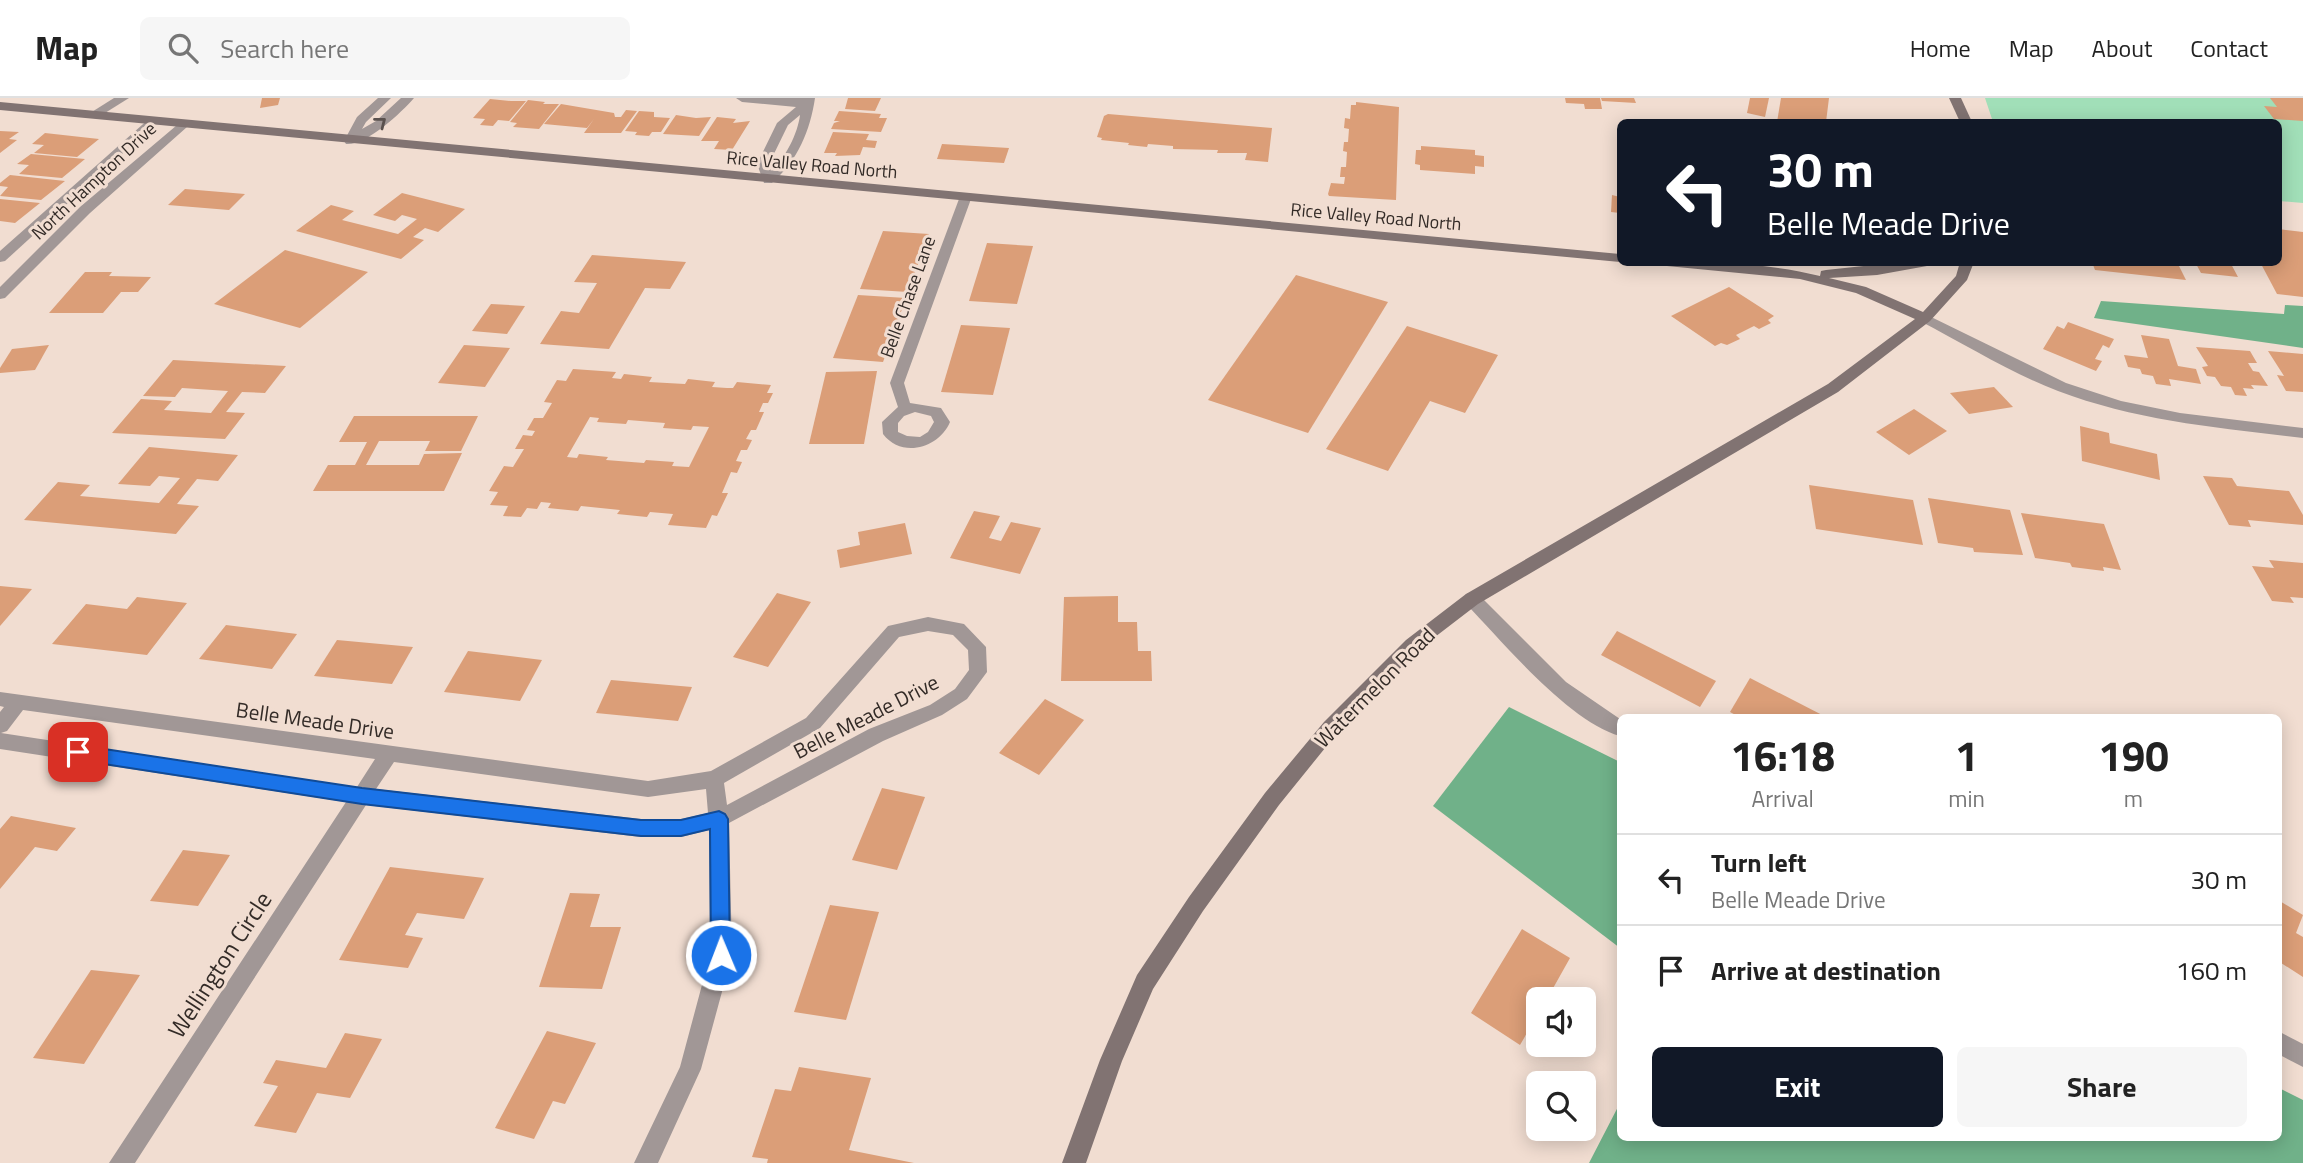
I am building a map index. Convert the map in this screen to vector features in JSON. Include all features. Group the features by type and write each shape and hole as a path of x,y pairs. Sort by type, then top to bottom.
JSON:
{"street":[{"path":"93,115 102,98"},
{"path":"93,115 123,98"},
{"path":"350,141 360,120 385,98"},
{"path":"350,141 380,124 408,98"},
{"path":"742,98 808,101"},
{"path":"1955,98 1965,119"},
{"path":"808,101 805,124 784,166 768,180 763,164 783,123 808,101"},
{"name":"Rice Valley Road North","path":"0,106 965,199 1617,258"},
{"name":"North Hampton Drive","path":"0,258 151,121"},
{"name":"North Hampton Drive","path":"0,295 85,210 183,124"},
{"name":"Belle Chase Lane","path":"906,409 897,383 965,199"},
{"path":"1708,266 1800,275 1852,274 1902,266"},
{"name":"Watermelon Road","path":"1074,1163 1111,1060 1145,982 1211,882 1272,799 1331,727 1412,645 1472,599 1832,388 1925,318 1962,277 1966,266"},
{"path":"1800,275 1861,290 1925,318 2061,387 2119,406 2180,418 2303,433"},
{"path":"1472,599 1555,682 1617,727"},
{"name":"Belle Meade Drive","path":"0,740 362,796 641,828 681,828 719,819 876,735 936,710 961,694 978,672 977,647 958,629 928,624 894,631 813,723 714,779 648,789 9,701"},
{"path":"0,726 9,701"},
{"name":"Wellington Circle","path":"121,1163 388,755"},
{"path":"646,1163 690,1069 721,955 719,819 714,779"},
{"path":"2282,1044 2303,1056"}],"green space":[{"path":"1985,98 2303,98 2303,203 2282,201 2282,119 1992,119"},
{"path":"2101,301 2284,314 2285,305 2303,306 2303,348 2094,318"},
{"path":"1509,707 1617,761 1617,946 1433,806"},
{"path":"2282,1090 2303,1100 2303,1163 1589,1163 1617,1109 1617,1141 2282,1141"}],"building":[{"path":"262,98 280,98 278,105 260,108"},
{"path":"848,98 881,98 875,111 845,109"},
{"path":"1565,98 1600,98 1602,109 1585,109 1584,104 1566,103"},
{"path":"1601,98 1634,98 1636,103 1602,101"},
{"path":"1750,98 1769,98 1765,117 1747,113"},
{"path":"1781,98 1829,98 1826,119 1778,119"},
{"path":"2270,98 2303,98 2303,121 2274,119 2264,106 2277,107"},
{"path":"490,99 526,101 509,121 498,120 493,126 480,125 485,119 473,118"},
{"path":"528,100 559,104 539,129 513,127 517,123 510,122"},
{"path":"1356,102 1399,107 1396,200 1328,194 1331,183 1344,184 1345,177 1340,177 1341,167 1346,167 1347,152 1343,151 1344,142 1348,142 1349,129 1344,128 1345,118 1350,119 1351,105 1356,105"},
{"path":"561,104 614,113 615,117 621,117 626,110 637,111 621,133 584,133 594,119 587,128 544,124"},
{"path":"639,111 654,112 654,117 670,118 661,132 652,132 649,136 625,131"},
{"path":"839,111 881,114 879,118 887,118 881,132 831,129 834,123 840,121 834,121"},
{"path":"1108,114 1272,128 1268,162 1245,160 1247,153 1173,149 1173,146 1148,144 1147,147 1101,140 1102,138 1097,137 1104,116"},
{"path":"676,115 711,117 699,136 663,134"},
{"path":"717,117 736,119 733,123 750,121 732,150 714,149 719,141 701,141"},
{"path":"0,131 19,132 9,139 17,140 0,153"},
{"path":"833,132 869,134 866,140 877,141 875,148 863,147 860,155 835,156 837,153 824,153"},
{"path":"45,133 99,139 77,157 34,153 44,145 32,144"},
{"path":"942,144 1009,148 1004,163 937,159"},
{"path":"1421,146 1475,150 1475,155 1484,156 1484,167 1475,166 1475,174 1420,170 1420,165 1415,164 1416,150 1421,150"},
{"path":"31,154 85,159 62,178 19,174 29,165 17,164"},
{"path":"10,175 65,181 41,200 0,196 8,187 0,186 0,183"},
{"path":"185,189 245,194 229,210 168,205"},
{"path":"402,193 465,209 438,232 425,228 413,237 424,240 401,259 296,231 331,205 354,211 342,220 398,234 417,219 402,215 395,221 373,215"},
{"path":"1612,195 1617,196 1617,213 1611,212"},
{"path":"0,199 40,203 15,223 0,221"},
{"path":"2282,229 2303,232 2303,297 2277,294 2262,266 2282,266"},
{"path":"883,231 929,234 908,292 860,289"},
{"path":"987,243 1033,246 1017,304 969,301"},
{"path":"285,250 368,272 300,328 214,304"},
{"path":"592,255 686,262 670,289 645,288 609,349 540,344 561,311 579,313 597,283 574,282"},
{"path":"2094,266 2179,266 2186,280 2095,270"},
{"path":"2197,266 2232,266 2238,277 2201,273"},
{"path":"85,272 112,272 109,276 151,277 138,292 121,292 103,313 49,313"},
{"path":"1296,275 1388,302 1308,433 1208,400"},
{"path":"1729,287 1774,316 1768,320 1771,323 1759,329 1754,326 1736,335 1740,339 1727,345 1721,343 1715,346 1671,316"},
{"path":"858,295 906,298 883,362 833,358"},
{"path":"491,304 525,306 507,334 472,331"},
{"path":"2068,322 2114,339 2109,348 2103,345 2095,359 2102,361 2096,371 2043,349 2057,326 2064,329"},
{"path":"961,325 1010,328 993,395 941,392"},
{"path":"1407,326 1498,355 1465,413 1430,401 1388,471 1326,449"},
{"path":"2141,335 2169,339 2178,366 2196,369 2201,384 2169,379 2171,386 2156,384 2153,376 2142,374 2140,369 2128,367 2124,355 2148,358"},
{"path":"49,345 35,370 0,373 0,368 12,349"},
{"path":"464,345 510,348 485,387 438,383"},
{"path":"2196,347 2250,351 2257,363 2248,363 2253,371 2259,372 2268,386 2251,385 2254,389 2243,388 2247,396 2235,395 2231,387 2221,386 2215,377 2207,376 2202,367 2208,366"},
{"path":"2268,351 2303,354 2303,392 2286,391 2277,375 2284,376"},
{"path":"173,360 286,366 265,393 242,392 226,412 245,413 225,439 112,433 141,399 172,401 164,410 211,413 228,391 182,388 175,397 143,396"},
{"path":"573,369 616,372 612,378 621,379 624,374 652,377 649,382 685,384 688,379 715,382 712,387 727,388 733,388 737,382 771,385 767,393 773,393 768,403 763,403 759,412 764,412 756,430 751,430 746,439 752,440 747,450 741,450 736,461 742,462 737,473 731,472 722,493 728,493 717,516 712,515 706,528 668,525 673,514 650,512 647,517 617,514 620,510 581,506 578,511 548,508 551,503 541,502 537,509 527,508 521,517 503,516 508,506 490,505 498,492 489,491 504,466 513,467 524,449 515,449 523,435 532,436 535,431 527,430 534,418 543,418 552,403 544,402 557,380 566,381","holes":["590,417 599,418 597,422 626,424 628,420 665,423 663,428 691,430 693,426 709,427 689,467 672,466 674,462 606,460 608,457 579,454 577,458 567,457"]},
{"path":"877,371 864,444 809,444 826,372"},
{"path":"1994,387 2013,407 1969,414 1950,393"},
{"path":"1914,409 1947,431 1909,455 1876,432"},
{"path":"354,416 478,416 461,451 425,451 430,441 379,441 366,465 419,465 424,454 462,453 444,491 313,491 328,465 355,465 367,442 339,442"},
{"path":"2080,426 2109,433 2110,443 2157,454 2160,480 2082,461"},
{"path":"149,447 238,455 218,481 197,479 177,504 199,506 176,534 24,520 58,482 90,485 80,496 159,503 180,478 159,476 150,486 118,484"},
{"path":"2203,476 2232,478 2237,486 2289,491 2303,515 2303,525 2248,520 2251,527 2229,525"},
{"path":"1809,485 1913,500 1923,545 1816,529"},
{"path":"1928,498 2010,510 2023,555 1974,552 1973,548 1938,543"},
{"path":"974,511 1000,516 989,538 1001,541 1011,522 1041,528 1020,574 950,558"},
{"path":"2021,513 2104,524 2121,570 2072,567 2070,563 2035,558"},
{"path":"905,523 912,554 840,568 837,550 860,545 858,532"},
{"path":"2269,560 2303,563 2303,598 2290,597 2294,603 2272,601 2252,566 2274,568"},
{"path":"0,586 32,589 0,626"},
{"path":"777,593 811,602 768,667 733,657"},
{"path":"1118,596 1118,622 1137,622 1138,651 1151,651 1152,681 1061,681 1064,597"},
{"path":"137,597 187,603 147,655 52,644 86,604 127,609"},
{"path":"226,625 297,634 272,669 199,659"},
{"path":"1617,631 1716,681 1700,707 1601,655"},
{"path":"337,640 413,647 392,684 314,676"},
{"path":"468,651 542,660 520,701 444,692"},
{"path":"1750,678 1820,714 1734,714 1730,712"},
{"path":"611,680 692,687 678,721 596,713"},
{"path":"1045,699 1084,720 1039,775 999,753"},
{"path":"882,788 925,797 897,870 852,860"},
{"path":"11,816 76,828 57,851 35,847 0,889 0,829"},
{"path":"183,850 230,855 198,906 150,901"},
{"path":"390,867 484,878 464,919 417,913 405,935 423,938 408,968 339,960"},
{"path":"570,893 600,894 590,927 621,927 602,989 539,987"},
{"path":"2282,902 2303,915 2296,933 2303,937 2303,977 2282,964"},
{"path":"830,905 879,912 846,1020 794,1012"},
{"path":"1522,929 1570,958 1554,987 1526,987 1526,1035 1520,1045 1471,1013"},
{"path":"91,970 140,975 84,1064 33,1058"},
{"path":"547,1031 596,1043 565,1104 553,1101 534,1139 495,1128"},
{"path":"345,1033 382,1039 350,1098 317,1093 296,1133 254,1126 278,1086 263,1083 276,1060 326,1068"},
{"path":"799,1067 871,1078 849,1150 914,1163 767,1163 768,1159 752,1157 775,1089 791,1091"}],"route":[{"path":"78,752 362,796 641,828 681,828 719,819 721,955"}]}
